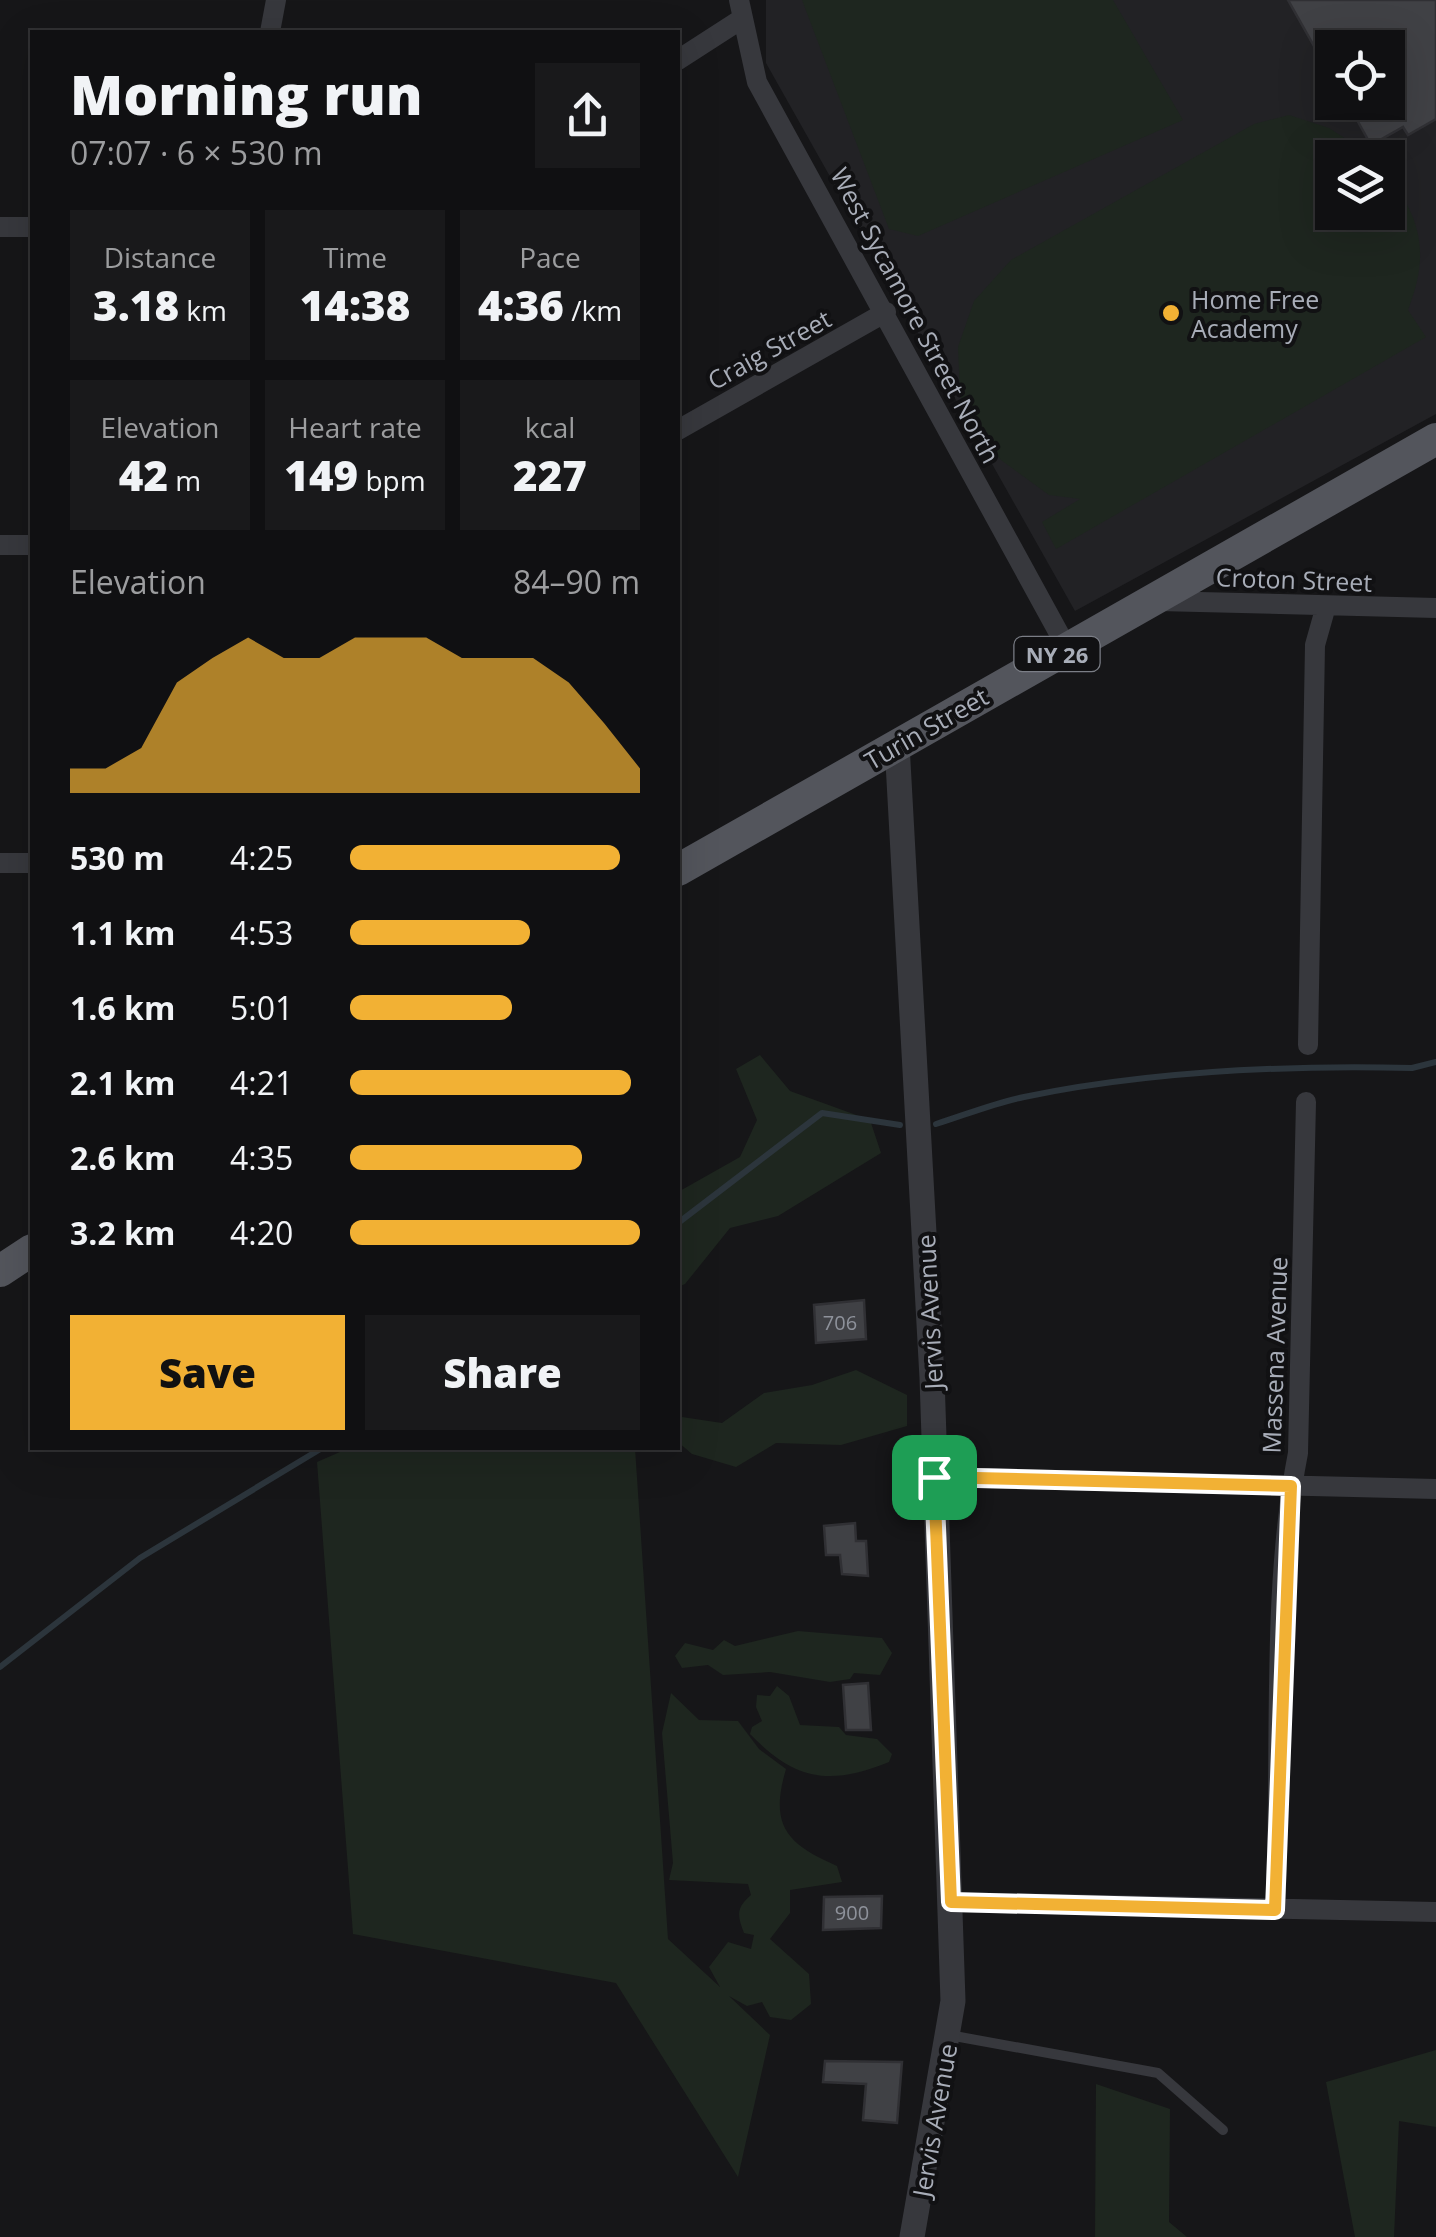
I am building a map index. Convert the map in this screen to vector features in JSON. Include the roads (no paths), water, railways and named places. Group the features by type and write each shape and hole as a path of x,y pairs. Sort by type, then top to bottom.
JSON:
{"main road":[{"name":"Turin Street","path":"680,869 1436,439"},
{"path":"0,1271 30,1251"}],"street":[{"path":"270,30 276,0"},
{"path":"680,58 740,10"},
{"name":"West Sycamore Street North","path":"740,10 758,82 1067,648"},
{"path":"0,227 30,228"},
{"name":"Craig Street","path":"680,429 886,312"},
{"path":"0,545 30,545"},
{"name":"Croton Street","path":"1150,600 1436,608"},
{"path":"1308,1045 1315,645 1326,606"},
{"name":"Jervis Avenue","path":"898,744 912,949 951,1902 949,2035 912,2237"},
{"path":"0,863 30,864"},
{"name":"Massena Avenue","path":"1275,1910 1291,1486 1298,1453 1306,1102"},
{"path":"934,1477 1436,1489"},
{"path":"951,1902 1436,1912"}],"lane":[{"path":"949,2035 1158,2073 1223,2130"}],"waterway":[{"path":"936,1124 1013,1100 1120,1081 1266,1069 1412,1068 1436,1062"},
{"path":"680,1221 822,1113 900,1125"},
{"path":"0,1667 140,1558 319,1450"}],"place":[{"name":"Home Free Academy","path":"1171,313"}]}
